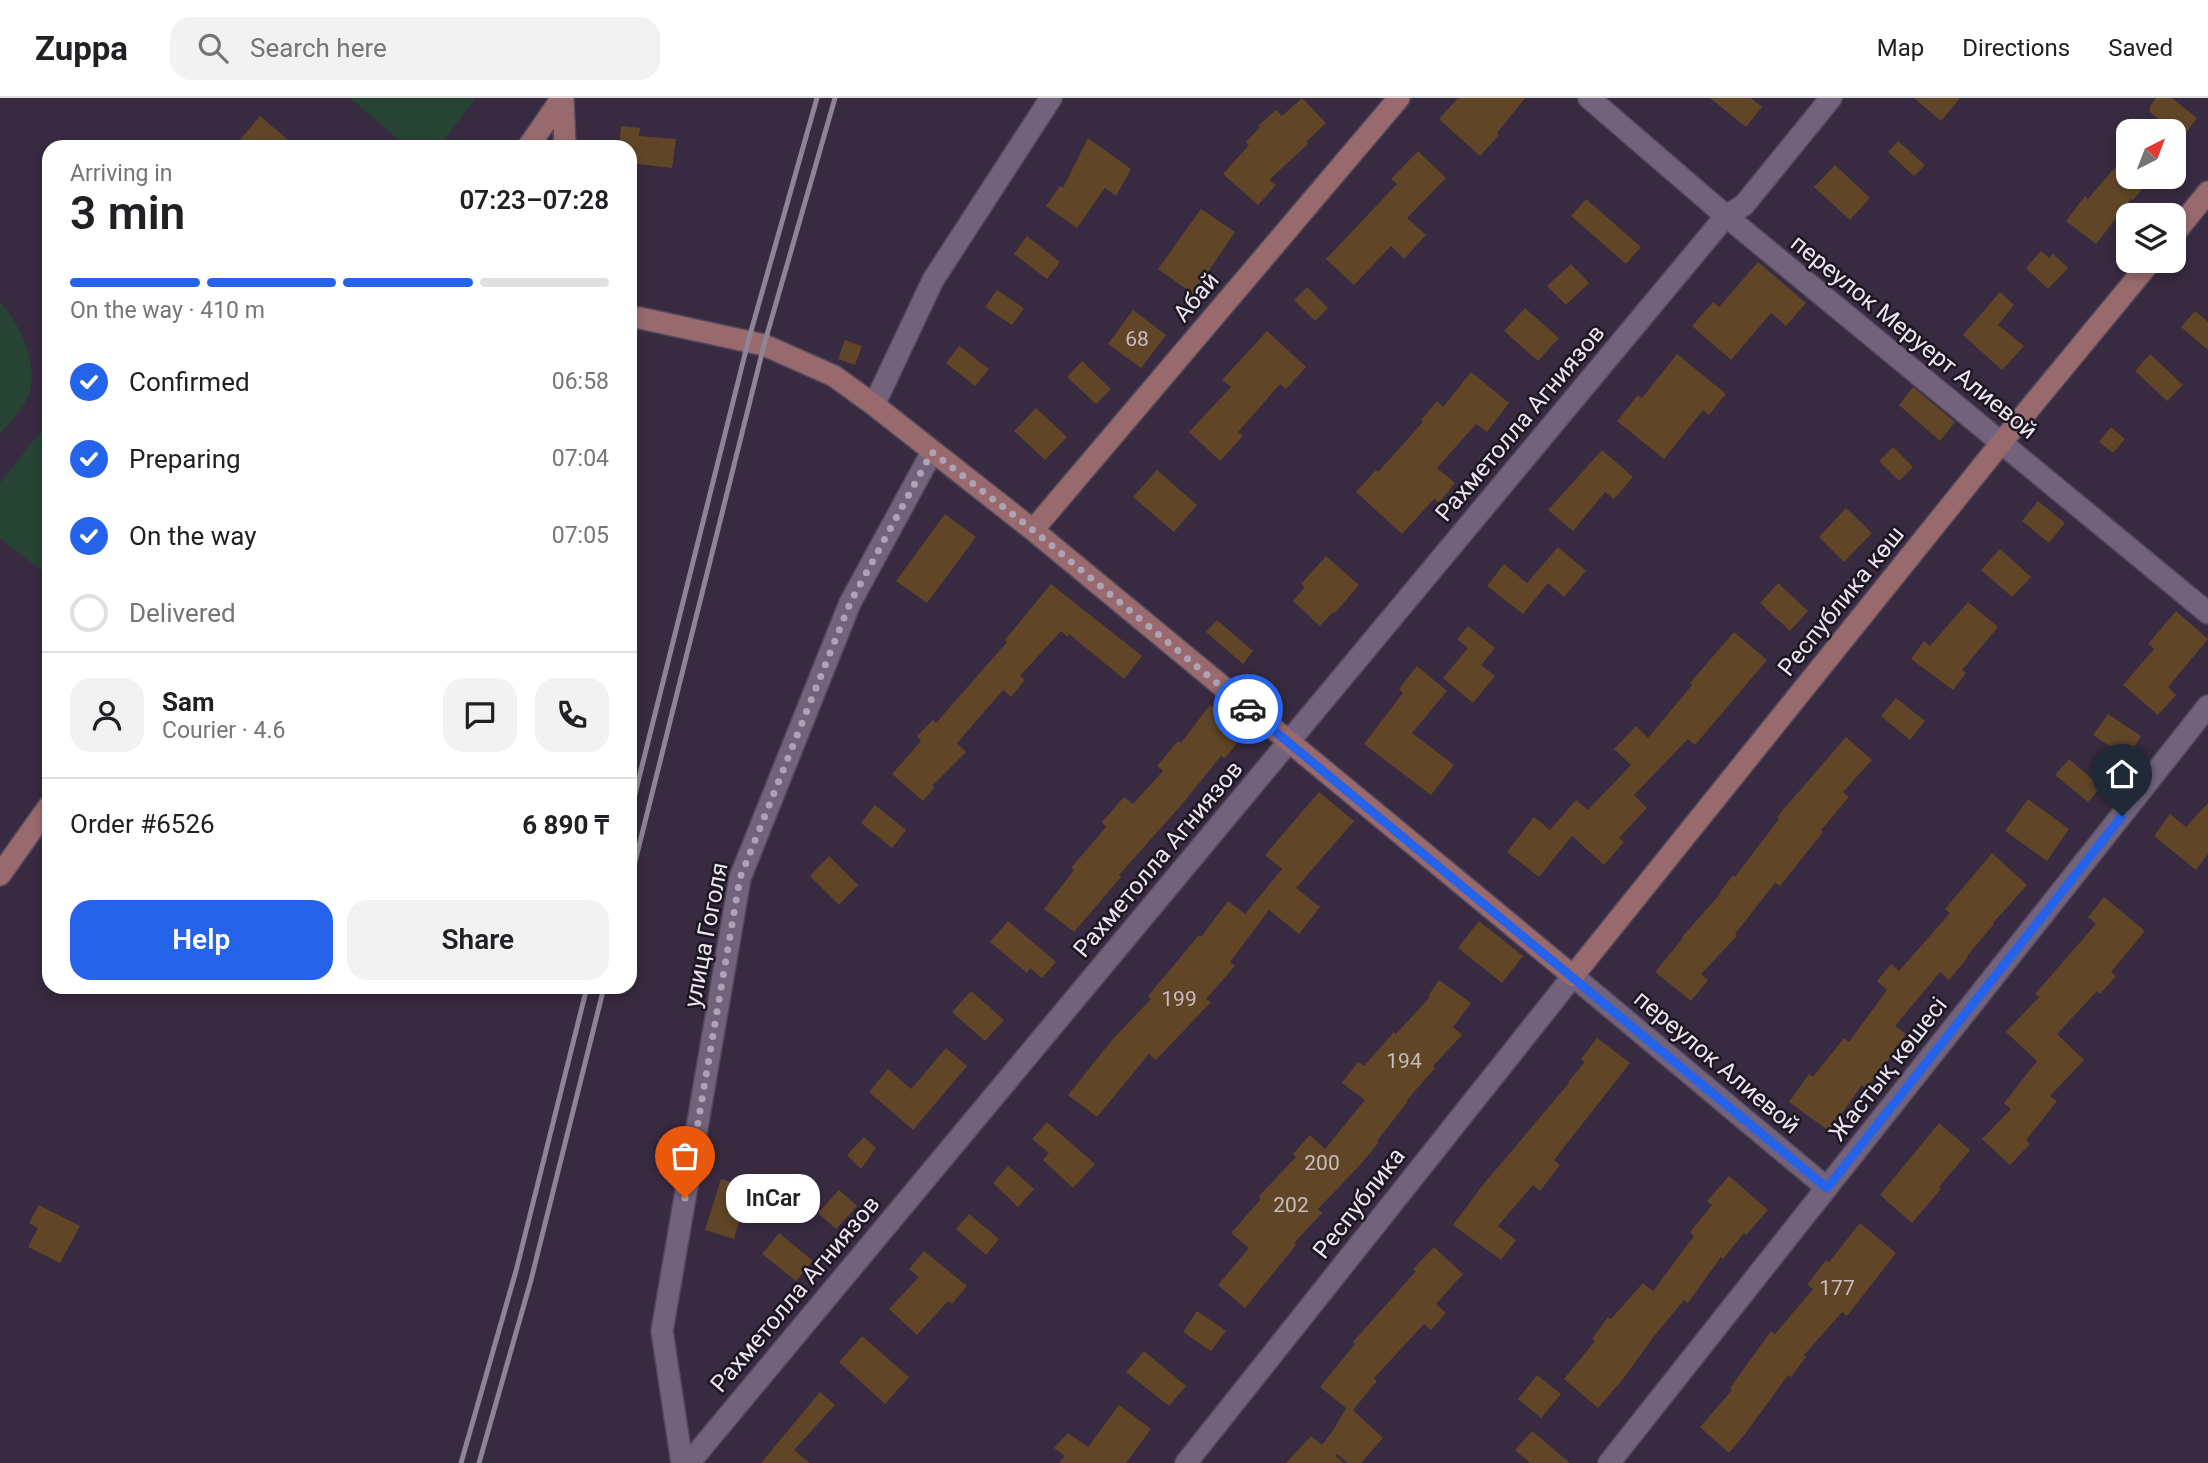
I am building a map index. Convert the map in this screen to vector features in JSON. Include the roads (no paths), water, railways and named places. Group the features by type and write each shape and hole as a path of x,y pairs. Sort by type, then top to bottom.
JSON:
{"main road":[{"path":"533,140 563,98"},
{"path":"563,98 565,140"},
{"name":"Абай","path":"1033,530 1399,98"},
{"path":"2186,219 2208,192"},
{"name":"Республика көш","path":"1573,976 2001,443 2141,273"},
{"path":"637,316 764,345 834,376 1033,530 1573,976"},
{"path":"0,875 42,816"}],"street":[{"path":"874,405 933,280 1051,98"},
{"name":"переулок Меруерт Алиевой","path":"1589,98 1726,216 2208,613"},
{"name":"Рахметолла Агниязов","path":"689,1463 1726,216 1744,205 1831,98"},
{"name":"улица Гоголя","path":"682,1463 662,1331 740,878 850,603 932,452"},
{"name":"Жастық көшесі","path":"1609,1463 2208,706"},
{"name":"переулок Алиевой","path":"1573,976 1827,1188"},
{"name":"Республика","path":"1186,1463 1573,976"}],"railway":[{"path":"637,786 748,342 817,98"},
{"path":"637,854 764,345 835,98"},
{"path":"461,1463 516,1271 585,994"},
{"path":"479,1463 531,1280 602,994"}],"place":[{"name":"InCar","path":"685,1198"}]}
